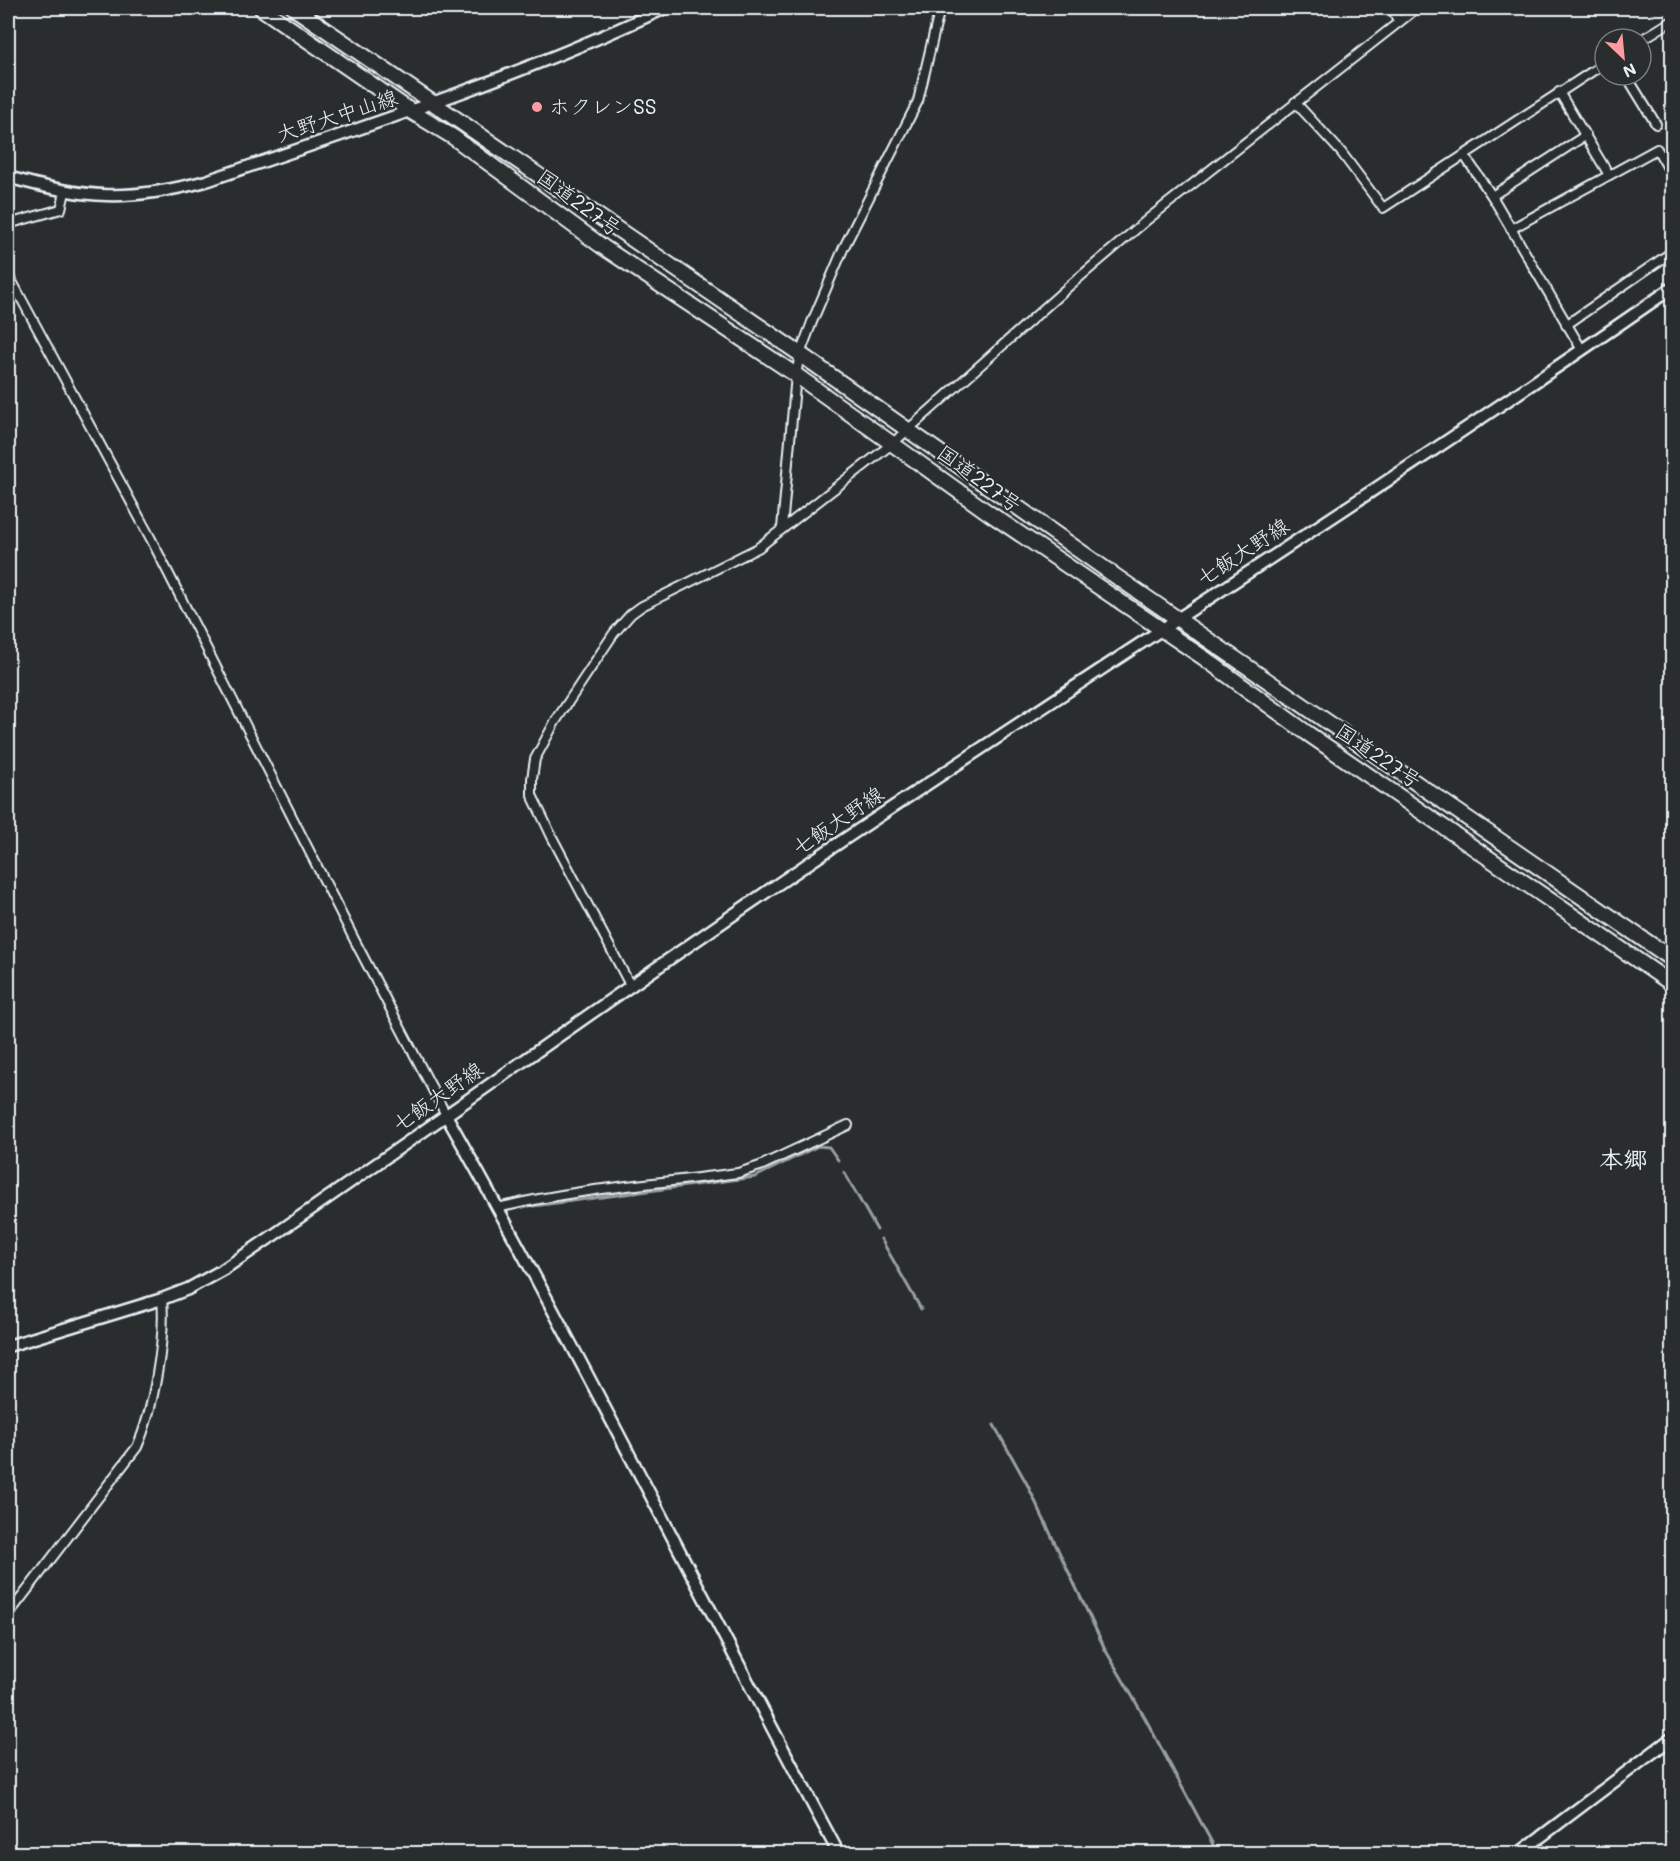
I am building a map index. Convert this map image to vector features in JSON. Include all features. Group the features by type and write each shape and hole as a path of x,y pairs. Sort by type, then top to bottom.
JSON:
{"highway":[{"name":"国道227号","path":"261,8 412,112 453,137 603,247 796,375 998,519 1204,658 1307,733 1672,984"},
{"name":"国道227号","path":"294,8 800,354 1177,618 1672,959"}],"main road":[{"name":"大野大中山線","path":"8,177 65,192 119,196 171,190 206,181 412,112 538,63 665,8"},
{"name":"七飯大野線","path":"8,1346 162,1299 188,1289 224,1269 779,883 1672,288"},
{"path":"446,1115 498,1208 839,1854"},
{"path":"1518,1854 1672,1738"}],"street":[{"path":"782,528 796,375 800,354 844,248 918,101 940,8"},
{"path":"1392,8 1398,21"},
{"path":"631,987 532,795 535,759 561,712 615,633 631,614 642,606 758,548 893,443 1131,234 1295,102 1417,8"},
{"path":"1653,33 1672,21"},
{"path":"1295,102 1341,152 1383,208 1593,71"},
{"path":"1633,87 1656,124"},
{"path":"1559,92 1609,175"},
{"path":"1492,196 1586,135"},
{"path":"1510,229 1658,149 1672,176"},
{"path":"1464,155 1492,196 1582,350"},
{"path":"8,224 61,209 65,192"},
{"path":"1566,325 1672,252"},
{"path":"8,274 151,539 446,1115"},
{"path":"498,1208 553,1195 738,1173 760,1166 848,1125"},
{"path":"8,1615 137,1447 145,1430 165,1320 162,1299"}],"waterway":[{"path":"533,1206 755,1177 818,1146 829,1147 838,1160"},
{"path":"844,1172 877,1230"},
{"path":"881,1239 921,1309"},
{"path":"994,1425 1027,1484 1106,1651 1218,1854"}],"place":[{"name":"ホクレンSS","path":"537,107"}],"district":[{"name":"本郷","path":"1623,1160"}]}
